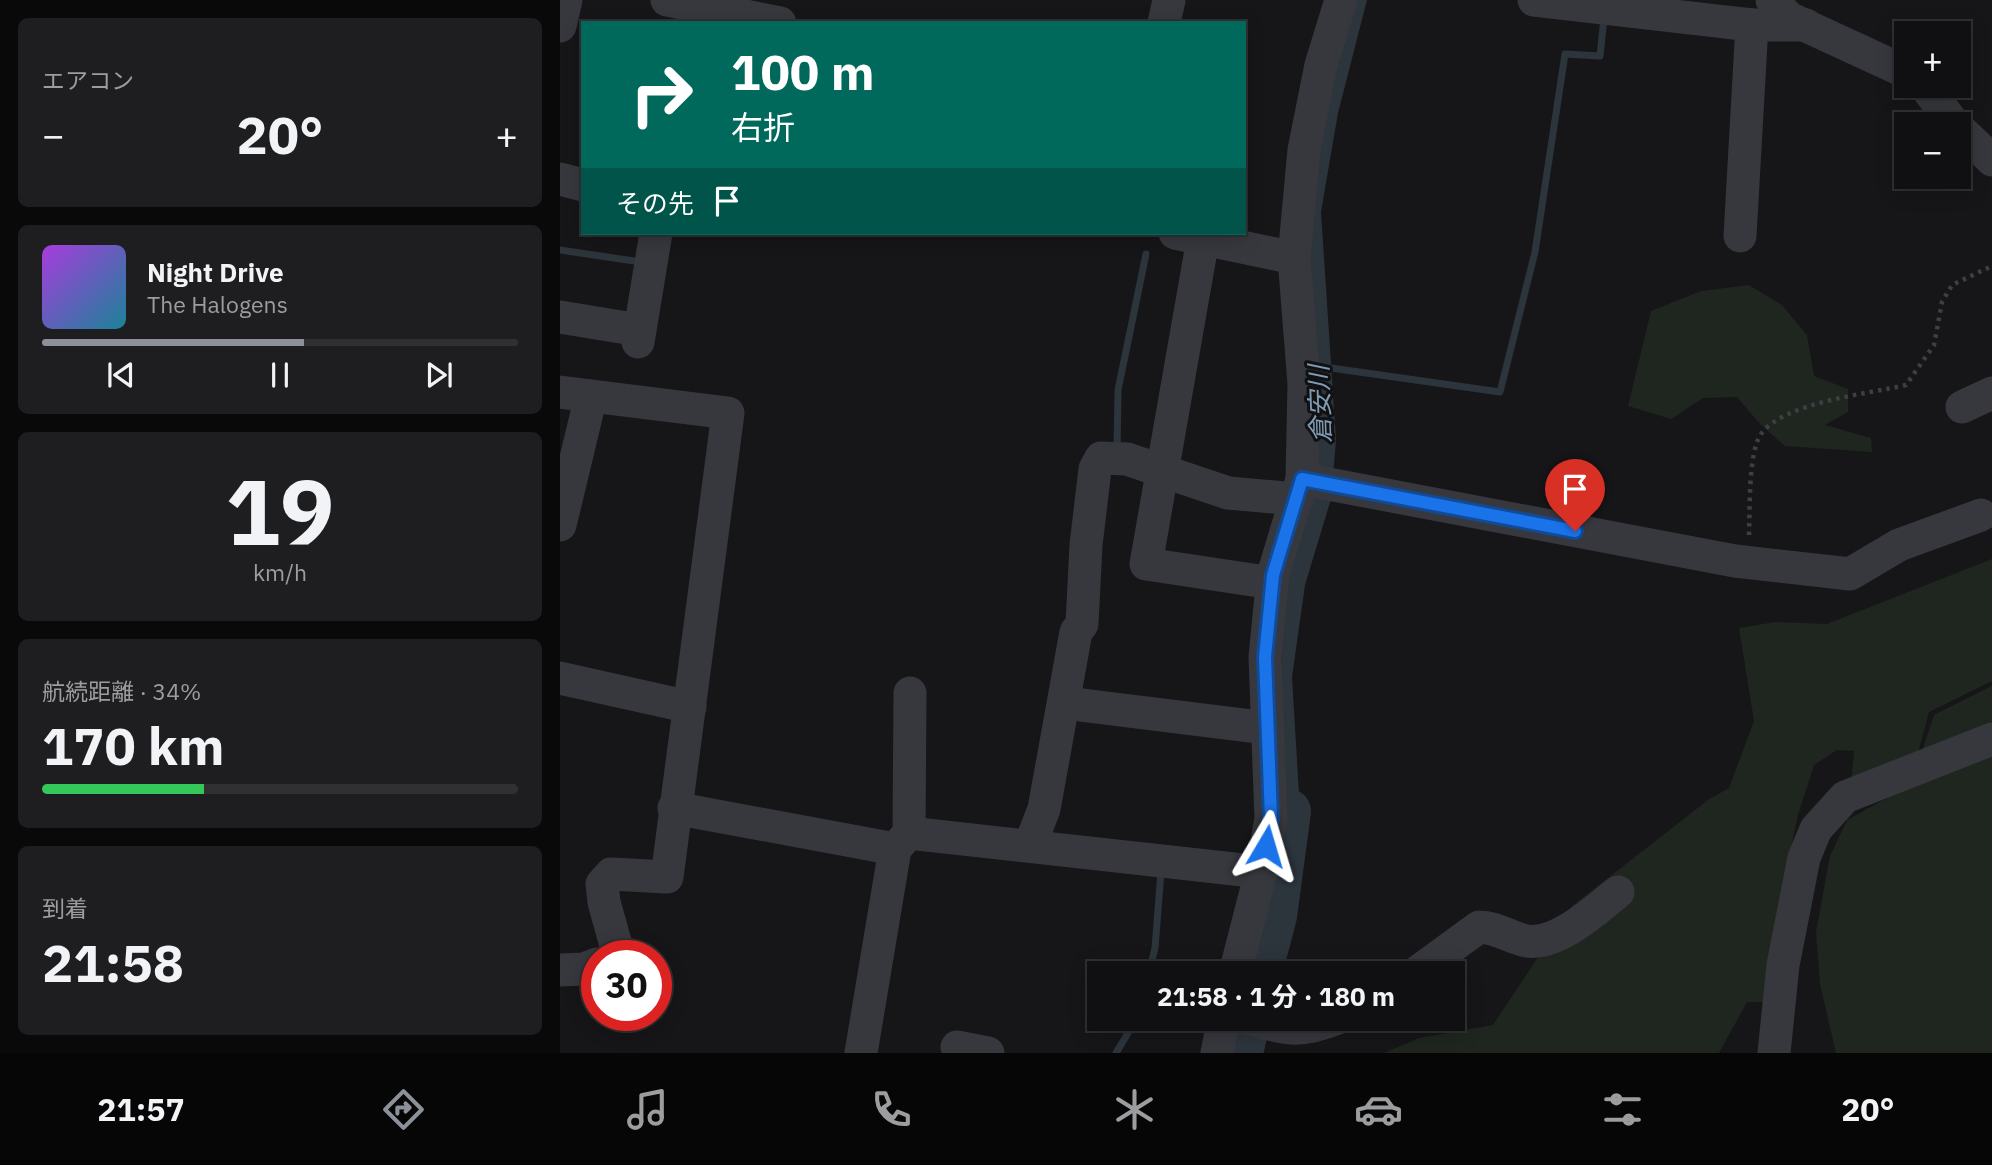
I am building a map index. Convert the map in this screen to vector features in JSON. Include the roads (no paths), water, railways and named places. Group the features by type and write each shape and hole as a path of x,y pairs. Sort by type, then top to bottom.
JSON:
{"street":[{"path":"560,26 566,0"},
{"path":"667,0 770,21"},
{"path":"1164,21 1169,0"},
{"path":"1238,961 1261,873 1271,819 1265,657 1272,583 1311,486 1294,258 1304,150 1312,103 1340,0"},
{"path":"1534,0 1762,13 1789,18 1894,66"},
{"path":"1740,236 1762,13"},
{"path":"1971,140 1992,160"},
{"path":"560,179 581,184"},
{"path":"1272,583 1146,564 1163,472 1189,236 1294,258"},
{"path":"560,317 639,336 653,248"},
{"path":"1962,407 1992,393"},
{"path":"560,525 575,394 728,413 667,877 611,874 602,884 615,940"},
{"path":"1034,846 1044,809 1076,632 1082,624 1086,545 1095,469 1101,458 1115,458 1228,493 1311,486 1747,562 1850,574 1899,545 1981,515"},
{"path":"560,678 690,707"},
{"path":"861,1053 902,841 910,693"},
{"path":"1081,705 1267,728"},
{"path":"1774,1053 1783,965 1804,858 1816,829 1845,797 1992,738"},
{"path":"674,808 902,841 1034,846 1261,873"},
{"path":"1432,961 1479,927 1490,927 1527,941 1542,940 1580,923 1618,892"},
{"path":"560,970 581,967"},
{"path":"1217,1053 1221,1031"}],"water":[{"path":"1350,0 1367,0 1338,113 1321,212 1336,440 1331,499 1305,585 1292,677 1299,794 1292,871 1269,868 1306,246 1313,151"}],"waterway":[{"path":"1324,367 1500,392 1535,252 1565,54 1600,56 1604,18"},
{"path":"560,250 641,262"},
{"path":"1117,450 1118,390 1146,254"},
{"name":"倉安川","path":"1263,961 1275,916 1289,811"},
{"path":"1152,961 1161,872"},
{"path":"1116,1053 1129,1031"},
{"name":"倉安川","path":"1241,1053 1246,1031"}]}
